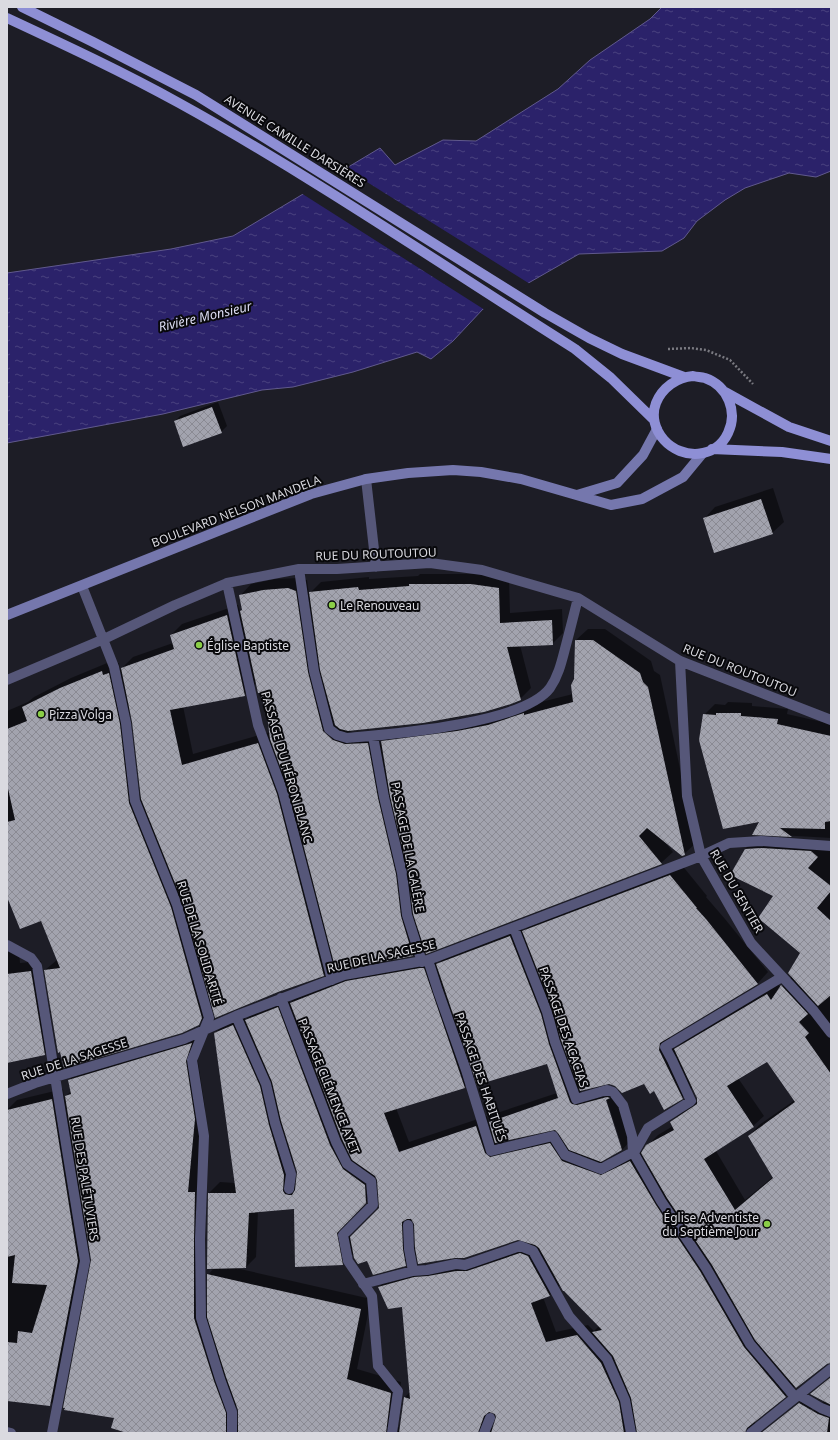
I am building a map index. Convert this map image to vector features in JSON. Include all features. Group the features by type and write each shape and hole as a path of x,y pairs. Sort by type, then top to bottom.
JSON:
{"main road":[{"name":"AVENUE CAMILLE DARSIÈRES","path":"22,7 196,94 546,313 589,338 622,354 684,377"},
{"path":"7,18 86,55 178,103 290,168 575,349 611,378 653,419 662,439 670,447 680,452 702,454 712,450 721,443 728,434 732,424 730,402 725,392"},
{"path":"653,419 656,404 662,393 670,384 684,377 705,378 716,384 725,392 789,427 831,441"},
{"path":"712,450 782,452 831,459"}],"street":[{"path":"577,495 617,483 643,455 657,429"},
{"name":"BOULEVARD NELSON MANDELA","path":"7,615 311,494 366,479 408,472 453,470 481,472 521,479 611,505 642,500 683,477 702,454"},
{"path":"366,479 376,567"},
{"name":"RUE DU ROUTOUTOU","path":"7,680 104,639 175,605 227,583 299,569 376,567 430,563 482,570 578,598 680,661 831,720"},
{"path":"299,569 314,671 329,729 337,735 347,738 373,736 465,723 506,713 538,700 549,688 558,672 578,598"},
{"name":"PASSAGE DU HÉRON BLANC","path":"227,583 258,725 283,792 332,980"},
{"name":"RUE DE LA SOLIDARITÉ","path":"82,586 114,667 126,723 135,801 180,913 209,1018 192,1060 204,1136 200,1239 201,1318 220,1380 232,1412 232,1433"},
{"name":"RUE DU SENTIER","path":"680,661 687,796 701,856 751,943 814,1012 831,1033"},
{"name":"PASSAGE DE LA GALÈRE","path":"373,736 384,798 402,873 407,915 425,961"},
{"name":"RUE DE LA SAGESSE","path":"7,1094 36,1083 104,1062 173,1043 281,998 344,975 425,961 701,856 729,843 761,841 831,846"},
{"name":"PASSAGE DES ACACIAS","path":"514,928 547,1012 555,1042 576,1099 607,1090 613,1092 623,1105 632,1136 633,1152 661,1201 706,1268 750,1344 797,1396"},
{"name":"RUE DES PALÉTUVIERS","path":"7,945 31,958 37,966 85,1261 52,1433"},
{"name":"PASSAGE DES HABITUÉS","path":"425,961 466,1070 491,1151 553,1136 565,1155 601,1169 635,1151 648,1128 691,1101 665,1047 782,977"},
{"name":"PASSAGE CLÉMENCE AYET","path":"281,998 336,1142 346,1164 370,1182 373,1205 343,1235 348,1261 372,1296 378,1366 398,1391 392,1433"},
{"path":"236,1016 266,1084 275,1123 291,1174 289,1189"},
{"path":"408,1225 409,1249 413,1270"},
{"path":"363,1284 413,1270 427,1270 456,1264 465,1265 520,1246 533,1251 568,1316 607,1359 625,1400 631,1433"},
{"path":"751,1433 831,1369"},
{"path":"797,1396 831,1412"},
{"path":"484,1433 490,1418"},
{"path":"7,1432 11,1433"}],"water":[{"name":"Rivière Monsieur","path":"662,7 831,7 831,171 816,177 789,173 745,188 725,200 697,221 684,238 662,251 579,254 483,309 453,341 431,359 417,352 353,372 293,387 262,390 163,414 7,443 7,273 171,249 233,236 380,148 395,165 443,140 476,141 558,89 590,60 650,19"}],"pier":[{"path":"343,167 530,284 485,310 301,193"}],"building":[{"path":"212,407 222,433 183,447 174,421"},
{"path":"761,499 773,534 714,553 703,518"},
{"path":"409,584 471,584 499,588 500,623 552,620 553,645 507,647 521,700 484,712 423,723 348,731 340,729 335,725 320,670 309,592 358,587 359,590 409,586"},
{"path":"288,588 296,591 308,672 323,731 333,740 345,744 368,743 378,798 396,874 401,916 413,956 336,971 289,790 270,739 267,715 260,693 258,693 240,611 242,610 239,595 263,590"},
{"path":"227,615 245,696 170,710 182,765 258,743 277,794 324,976 278,992 215,1018 183,903 141,799 132,722 121,668 174,649 170,635"},
{"path":"575,640 593,640 640,673 643,682 648,687 685,855 682,856 647,828 639,836 662,864 426,954 413,914 408,872 390,796 381,741 457,731 488,725 524,713 524,715 573,702 571,685 574,679"},
{"path":"102,671 103,675 109,673 120,724 129,803 171,907 202,1018 199,1025 182,1033 64,1068 60,1052 58,1053 44,970 60,968 41,921 20,929 7,897 7,822 15,820 7,784 7,729 27,721 22,707 60,688"},
{"path":"716,713 741,713 741,716 778,719 777,724 831,736 831,821 825,822 825,829 780,828 792,837 752,835 759,822 723,829 699,740 703,714 716,715"},
{"path":"761,848 811,851 818,857 808,868 831,886 831,891 817,908 831,921 831,995 818,1006 788,973 800,953 758,918 773,896 730,875 745,849"},
{"path":"670,875 758,984 660,1043 659,1050 683,1099 664,1110 654,1091 650,1094 644,1084 622,1093 615,1086 609,1084 580,1091 561,1040 553,1010 522,931"},
{"path":"510,936 541,1014 549,1044 570,1102 577,1105 607,1097 610,1098 606,1100 622,1150 601,1162 569,1150 555,1130 495,1143 489,1122 558,1098 547,1064 477,1085 436,964"},
{"path":"424,968 465,1088 384,1113 399,1152 476,1126 485,1153 490,1157 550,1143 562,1161 601,1175 630,1161 656,1205 700,1271 744,1347 786,1397 747,1428 745,1433 637,1433 631,1398 613,1356 592,1332 602,1330 563,1291 539,1248 535,1245 518,1240 464,1258 418,1264 415,1248 414,1224 411,1219 407,1219 402,1222 403,1249 406,1266 373,1275 367,1261 358,1264 354,1258 350,1237 379,1208 377,1180 375,1176 352,1160 342,1139 290,1003 346,981"},
{"path":"31,971 45,1055 7,1063 7,974"},
{"path":"781,985 808,1014 799,1022 809,1033 805,1037 831,1074 831,1363 827,1364 796,1388 755,1340 712,1265 667,1198 641,1153 646,1145 674,1130 670,1122 697,1104 697,1098 674,1049 767,994 771,1000","holes":["767,1062 795,1102 748,1136 773,1178 735,1210 704,1159 754,1127 727,1086"]},
{"path":"278,1007 330,1145 343,1169 365,1185 366,1203 337,1233 343,1265 295,1267 294,1209 249,1213 246,1268 207,1269 208,1193 236,1193 214,1033 233,1025 260,1086 269,1125 284,1175 283,1191 285,1194 292,1195 295,1190 297,1172 281,1121 272,1082 245,1020"},
{"path":"192,1043 186,1061 195,1119 188,1192 195,1192 194,1318 226,1413 226,1433 127,1433 111,1428 114,1418 64,1410 65,1408 63,1408 91,1260 65,1096 71,1094 68,1080"},
{"path":"52,1099 78,1261 50,1406 7,1401 7,1342 17,1343 18,1331 32,1333 47,1285 12,1283 15,1255 7,1257 7,1110"},
{"path":"520,1253 528,1256 550,1296 531,1303 546,1342 577,1335 601,1363 619,1402 624,1433 491,1433 496,1417 495,1414 489,1412 484,1416 478,1433 399,1433 404,1397 410,1399 402,1307 388,1309 378,1287 414,1277 456,1271 467,1271"},
{"path":"207,1274 361,1309 347,1379 391,1393 386,1433 238,1433 238,1410 207,1317"},
{"path":"831,1377 831,1405 810,1394"},
{"path":"799,1403 818,1414 829,1418 827,1433 761,1433"}],"place":[{"name":"Le Renouveau","path":"332,605"},
{"name":"Église Baptiste","path":"199,645"},
{"name":"Pizza Volga","path":"41,714"},
{"name":"Église Adventiste du Septième Jour","path":"767,1224"}]}
